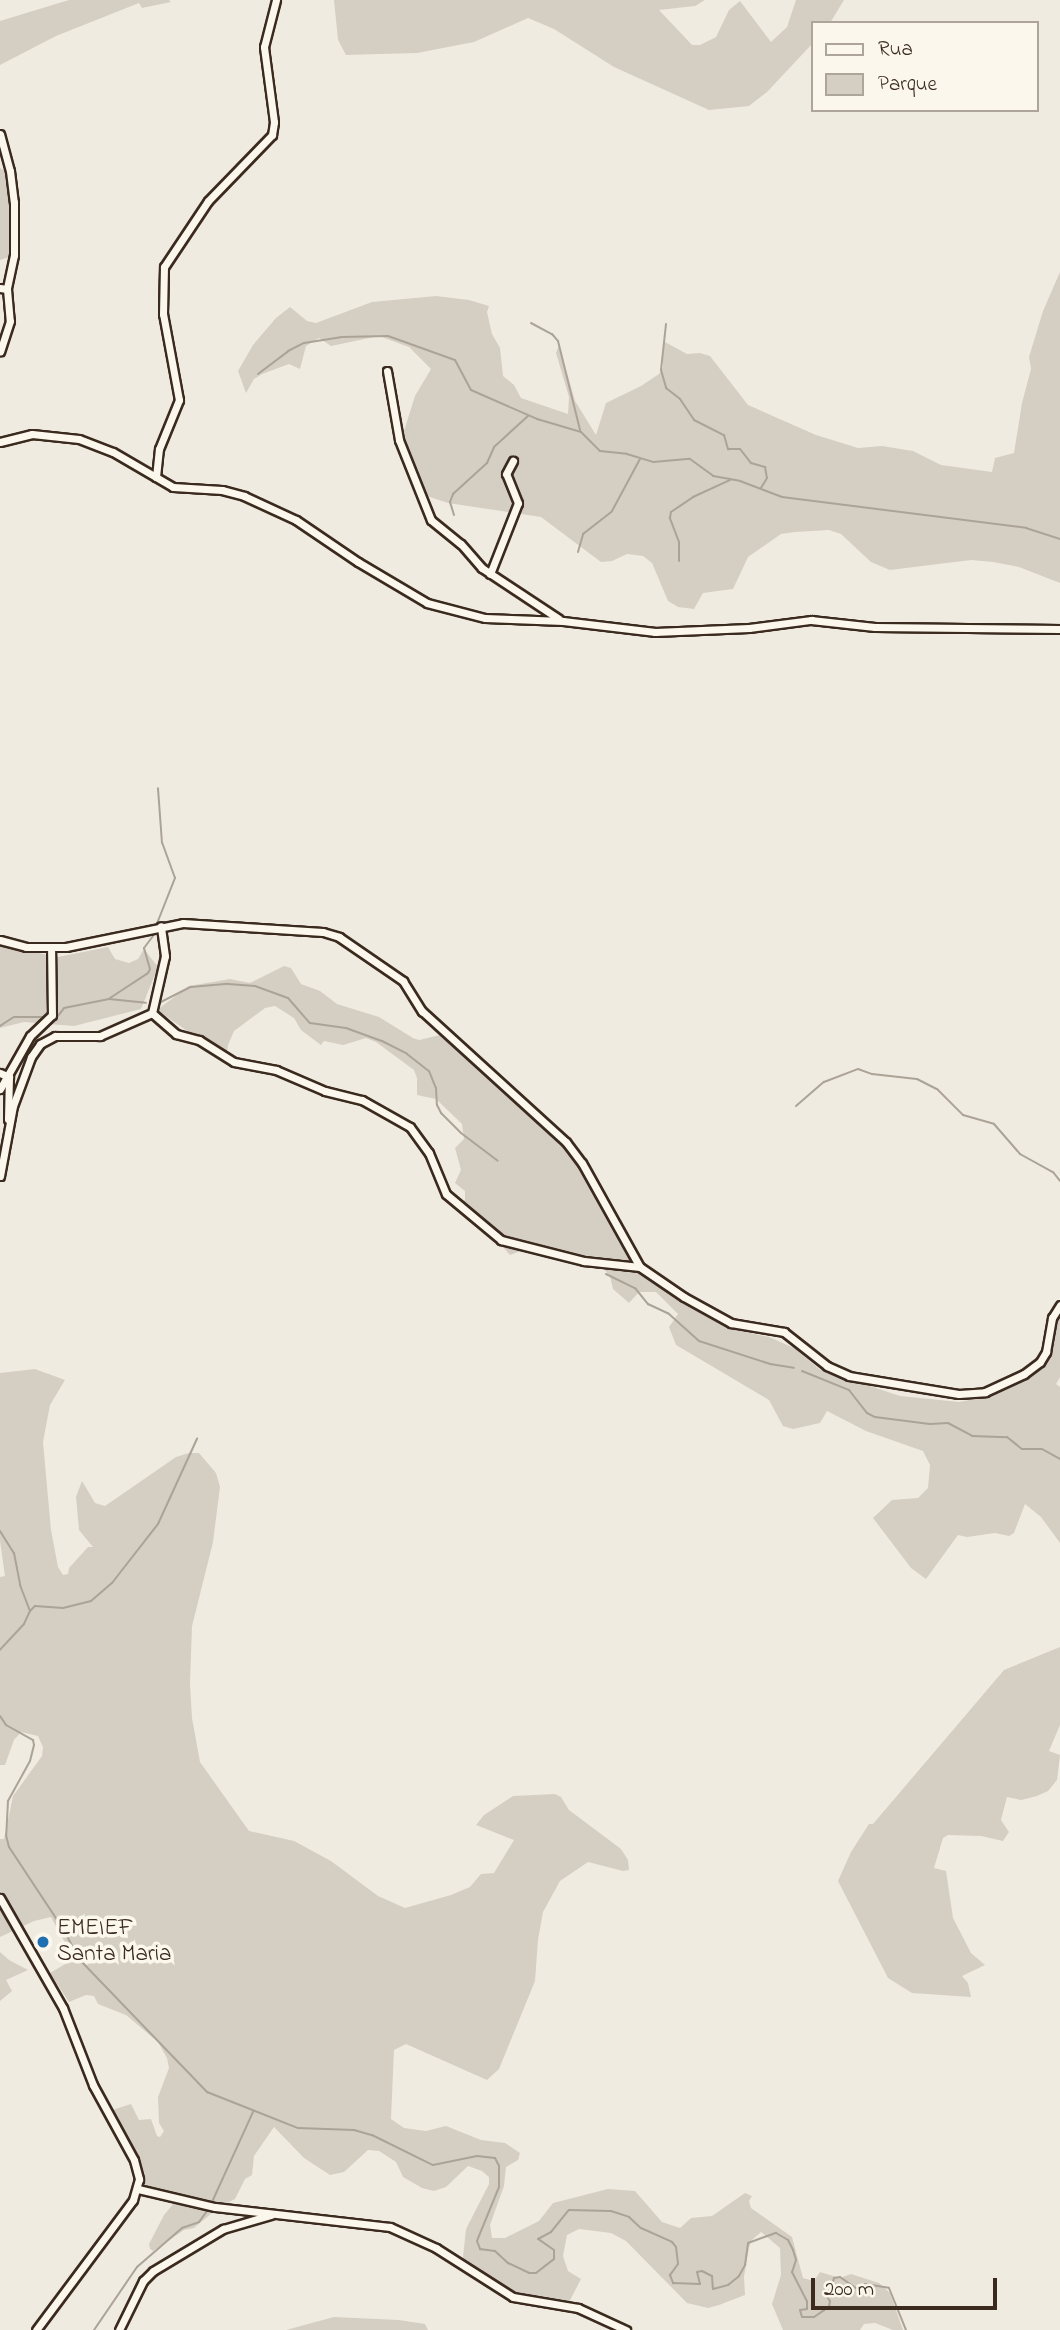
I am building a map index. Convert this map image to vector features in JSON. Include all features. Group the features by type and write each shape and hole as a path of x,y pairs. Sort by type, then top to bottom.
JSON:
{"street":[{"path":"156,477 159,449 179,400 163,314 164,267 208,201 272,135 274,122 264,47 276,0"},
{"path":"0,134 10,171 14,202 14,255 3,288 10,321 0,351"},
{"path":"387,371 399,440 430,517 490,573 563,621"},
{"path":"0,442 32,434 79,439 113,452 178,488 231,492 268,506 432,606 491,619 563,621 655,632 749,628 811,620 874,627 1060,629"},
{"path":"490,573 518,503 506,474 513,461"},
{"path":"0,940 13,946 86,944 183,923 328,933 403,981 422,1011 566,1142 582,1163 640,1267 684,1297 731,1323 784,1332 839,1372 867,1381 964,1394 992,1389 1037,1366 1046,1352 1050,1322 1060,1306"},
{"path":"152,1013 165,956 161,926"},
{"path":"0,1090 30,1036 52,1015 51,947"},
{"path":"8,1123 31,1057 40,1044 55,1036 100,1036 152,1013"},
{"path":"152,1013 177,1034 199,1040 234,1062 276,1070 325,1091 362,1100 410,1127 429,1153 446,1194 501,1240 583,1261 640,1267"},
{"path":"0,1073 9,1077"},
{"path":"0,1176 8,1123 9,1077"},
{"path":"0,1898 63,2008 93,2085 134,2160 139,2179 134,2200 36,2330"},
{"path":"138,2189 215,2207 390,2227 405,2232 513,2297 578,2308 626,2330"},
{"path":"119,2330 143,2281 153,2271 223,2229 278,2213"}],"green space":[{"path":"69,0 171,2 142,8 139,3 56,36 0,65 0,21"},
{"path":"334,0 705,0 695,6 659,10 692,45 700,45 716,37 729,10 740,1 771,42 787,27 796,0 844,0 831,21 811,21 811,45 767,92 749,106 709,110 614,67 554,29 528,18 474,42 417,53 346,55 338,40"},
{"path":"0,168 13,175 18,254 0,260"},
{"path":"1060,272 1060,583 1019,567 971,560 890,570 871,562 841,534 829,530 795,532 781,534 748,557 733,589 703,593 694,609 678,607 668,601 652,563 643,556 627,554 612,561 601,562 541,517 448,503 421,494 399,447 415,396 431,369 409,347 379,336 331,346 319,338 306,346 300,369 289,364 262,374 254,379 246,393 238,371 253,345 276,318 290,307 307,321 316,323 372,302 436,296 469,300 489,306 487,312 492,334 500,348 503,376 514,385 521,398 568,414 569,397 556,353 559,345 575,401 596,435 606,403 659,374 663,367 663,341 687,354 700,353 710,356 748,405 816,435 858,448 882,446 913,451 941,465 992,472 995,458 1014,453 1031,369 1029,357 1043,311"},
{"path":"0,945 58,957 108,947 115,959 129,963 138,959 144,949 158,967 141,1009 74,1026 24,1022 0,1028"},
{"path":"284,966 291,968 301,984 320,991 337,1004 379,1017 413,1038 419,1040 440,1035 568,1148 591,1179 588,1183 611,1223 660,1288 727,1328 769,1337 794,1348 819,1369 900,1396 959,1402 986,1397 1032,1375 1042,1363 1052,1323 1060,1311 1060,1377 1056,1384 1060,1387 1060,1543 1041,1517 1025,1504 1014,1533 1009,1536 995,1533 967,1537 958,1535 926,1579 911,1568 873,1518 892,1500 918,1498 928,1488 930,1465 923,1451 866,1431 827,1411 820,1423 793,1429 783,1426 769,1400 676,1345 669,1327 678,1314 656,1292 639,1292 629,1303 613,1289 610,1276 604,1269 531,1247 510,1255 489,1231 454,1207 465,1200 465,1191 455,1183 461,1170 455,1148 464,1139 462,1124 436,1099 417,1095 414,1070 376,1042 366,1038 343,1045 324,1041 321,1045 301,1030 294,1018 275,1006 265,1008 234,1031 226,1058 157,1010 189,986 230,979 250,983"},
{"path":"35,1369 65,1380 50,1405 43,1442 51,1530 58,1567 63,1575 68,1574 69,1568 88,1547 93,1547 79,1530 76,1497 82,1481 95,1503 105,1506 176,1457 189,1453 199,1453 216,1473 220,1487 213,1542 192,1626 192,1718 200,1762 249,1831 294,1841 331,1861 378,1896 405,1908 451,1895 470,1887 481,1874 494,1873 514,1840 476,1825 484,1815 513,1796 555,1794 561,1797 569,1810 621,1849 628,1860 629,1870 623,1871 588,1862 560,1881 543,1912 535,1981 499,2069 487,2080 406,2044 394,2050 391,2119 404,2128 426,2131 446,2126 481,2140 505,2143 520,2153 518,2160 506,2167 504,2186 490,2225 492,2238 505,2238 539,2221 553,2203 608,2189 635,2191 662,2222 680,2228 691,2218 712,2216 745,2193 752,2196 749,2201 751,2208 792,2237 803,2278 814,2281 820,2272 840,2278 851,2274 879,2283 890,2293 903,2330 893,2330 875,2323 864,2324 860,2330 783,2330 772,2304 781,2275 780,2248 761,2232 749,2247 744,2277 745,2295 708,2308 687,2303 626,2241 611,2233 579,2229 567,2235 563,2256 568,2271 581,2279 567,2306 517,2298 465,2265 463,2257 466,2229 489,2184 489,2177 482,2171 468,2166 446,2187 434,2191 422,2188 403,2177 396,2162 379,2151 368,2150 344,2172 330,2175 304,2158 274,2127 254,2156 252,2175 245,2179 235,2199 219,2207 194,2228 184,2230 153,2251 150,2249 149,2244 164,2215 174,2203 160,2200 147,2190 141,2169 109,2111 131,2104 139,2120 151,2119 157,2136 160,2137 164,2131 159,2123 158,2097 169,2068 167,2058 158,2042 126,2015 98,2004 94,1996 86,1995 69,2002 50,1973 74,1959 51,1917 34,1921 0,1937 0,1839 4,1839 13,1796 42,1756 43,1747 38,1736 21,1732 14,1740 5,1765 0,1765 0,1577 5,1576 0,1541 0,1373"},
{"path":"1060,1647 1060,1725 1049,1751 1060,1755 1057,1780 1048,1791 1037,1796 1021,1800 1007,1797 1001,1820 1009,1832 1003,1841 981,1836 948,1835 943,1838 934,1868 946,1871 953,1918 971,1953 985,1965 962,1976 968,1983 971,1997 912,1993 888,1978 838,1881 851,1852 869,1824 873,1824 1004,1670"},
{"path":"0,1952 28,1970 6,1980 12,1991 0,2001"},
{"path":"334,2317 399,2320 425,2324 428,2330 286,2330"}],"waterway":[{"path":"531,323 552,334 558,341 580,430"},
{"path":"666,324 661,370 666,388 680,399 694,420 724,435 728,449 740,449 751,463 765,467 767,478 761,488"},
{"path":"258,374 288,351 304,343 341,337 388,336 455,360 471,390 537,419 581,432 600,451 627,454 653,462 690,459 713,476 740,481 782,497 1026,528 1060,539"},
{"path":"454,515 450,502 453,494 487,463 494,447 528,416"},
{"path":"578,552 583,534 612,511 640,459"},
{"path":"679,561 679,542 670,518 671,512 693,497 730,480"},
{"path":"156,926 175,878 162,843 158,788"},
{"path":"110,998 148,973 150,969 144,948 153,936"},
{"path":"157,1004 191,987 228,984 255,986 288,998 310,1023 346,1028 382,1041 407,1054 429,1071 441,1113 461,1133 498,1161"},
{"path":"50,1019 54,1021 64,1008 109,999 146,1003"},
{"path":"0,1026 14,1017 45,1017"},
{"path":"796,1106 824,1082 858,1069 872,1074 917,1079 937,1089 963,1115 994,1124 1020,1154 1053,1172 1060,1181"},
{"path":"606,1274 635,1288 648,1304 669,1314 699,1341 770,1364 794,1368"},
{"path":"802,1371 849,1390 867,1413 875,1417 930,1424 948,1423 972,1436 1007,1437 1022,1449 1042,1449 1060,1459"},
{"path":"30,1611 35,1606 63,1608 91,1601 112,1583 158,1524 197,1439"},
{"path":"0,1531 14,1553 20,1585 30,1611 24,1624 0,1650"},
{"path":"0,1716 6,1725 33,1740 34,1745 30,1761 8,1801 6,1835 9,1847 65,1932 79,1959 207,2092 298,2128 354,2130 372,2135 433,2165 477,2156 495,2158 499,2166 499,2187 477,2241 480,2249 495,2251 508,2263 529,2273 536,2273 554,2259 554,2250 538,2239 551,2232 569,2210 611,2211 629,2217 641,2228 672,2242 676,2247 678,2264 670,2275 673,2283 700,2284 697,2272 702,2271 712,2276 713,2289 728,2285 739,2276 745,2265 748,2243 776,2233 788,2240 793,2250 796,2260 792,2272 807,2301 807,2309 800,2310 802,2317 814,2317 829,2307 830,2301 825,2294 831,2289 834,2278 840,2277 857,2289 865,2284 889,2288 906,2330"},
{"path":"212,2202 253,2112"},
{"path":"94,2330 137,2267 182,2228 199,2222 210,2207"}],"place":[{"name":"EMEIEF Santa Maria","path":"43,1942"}]}
